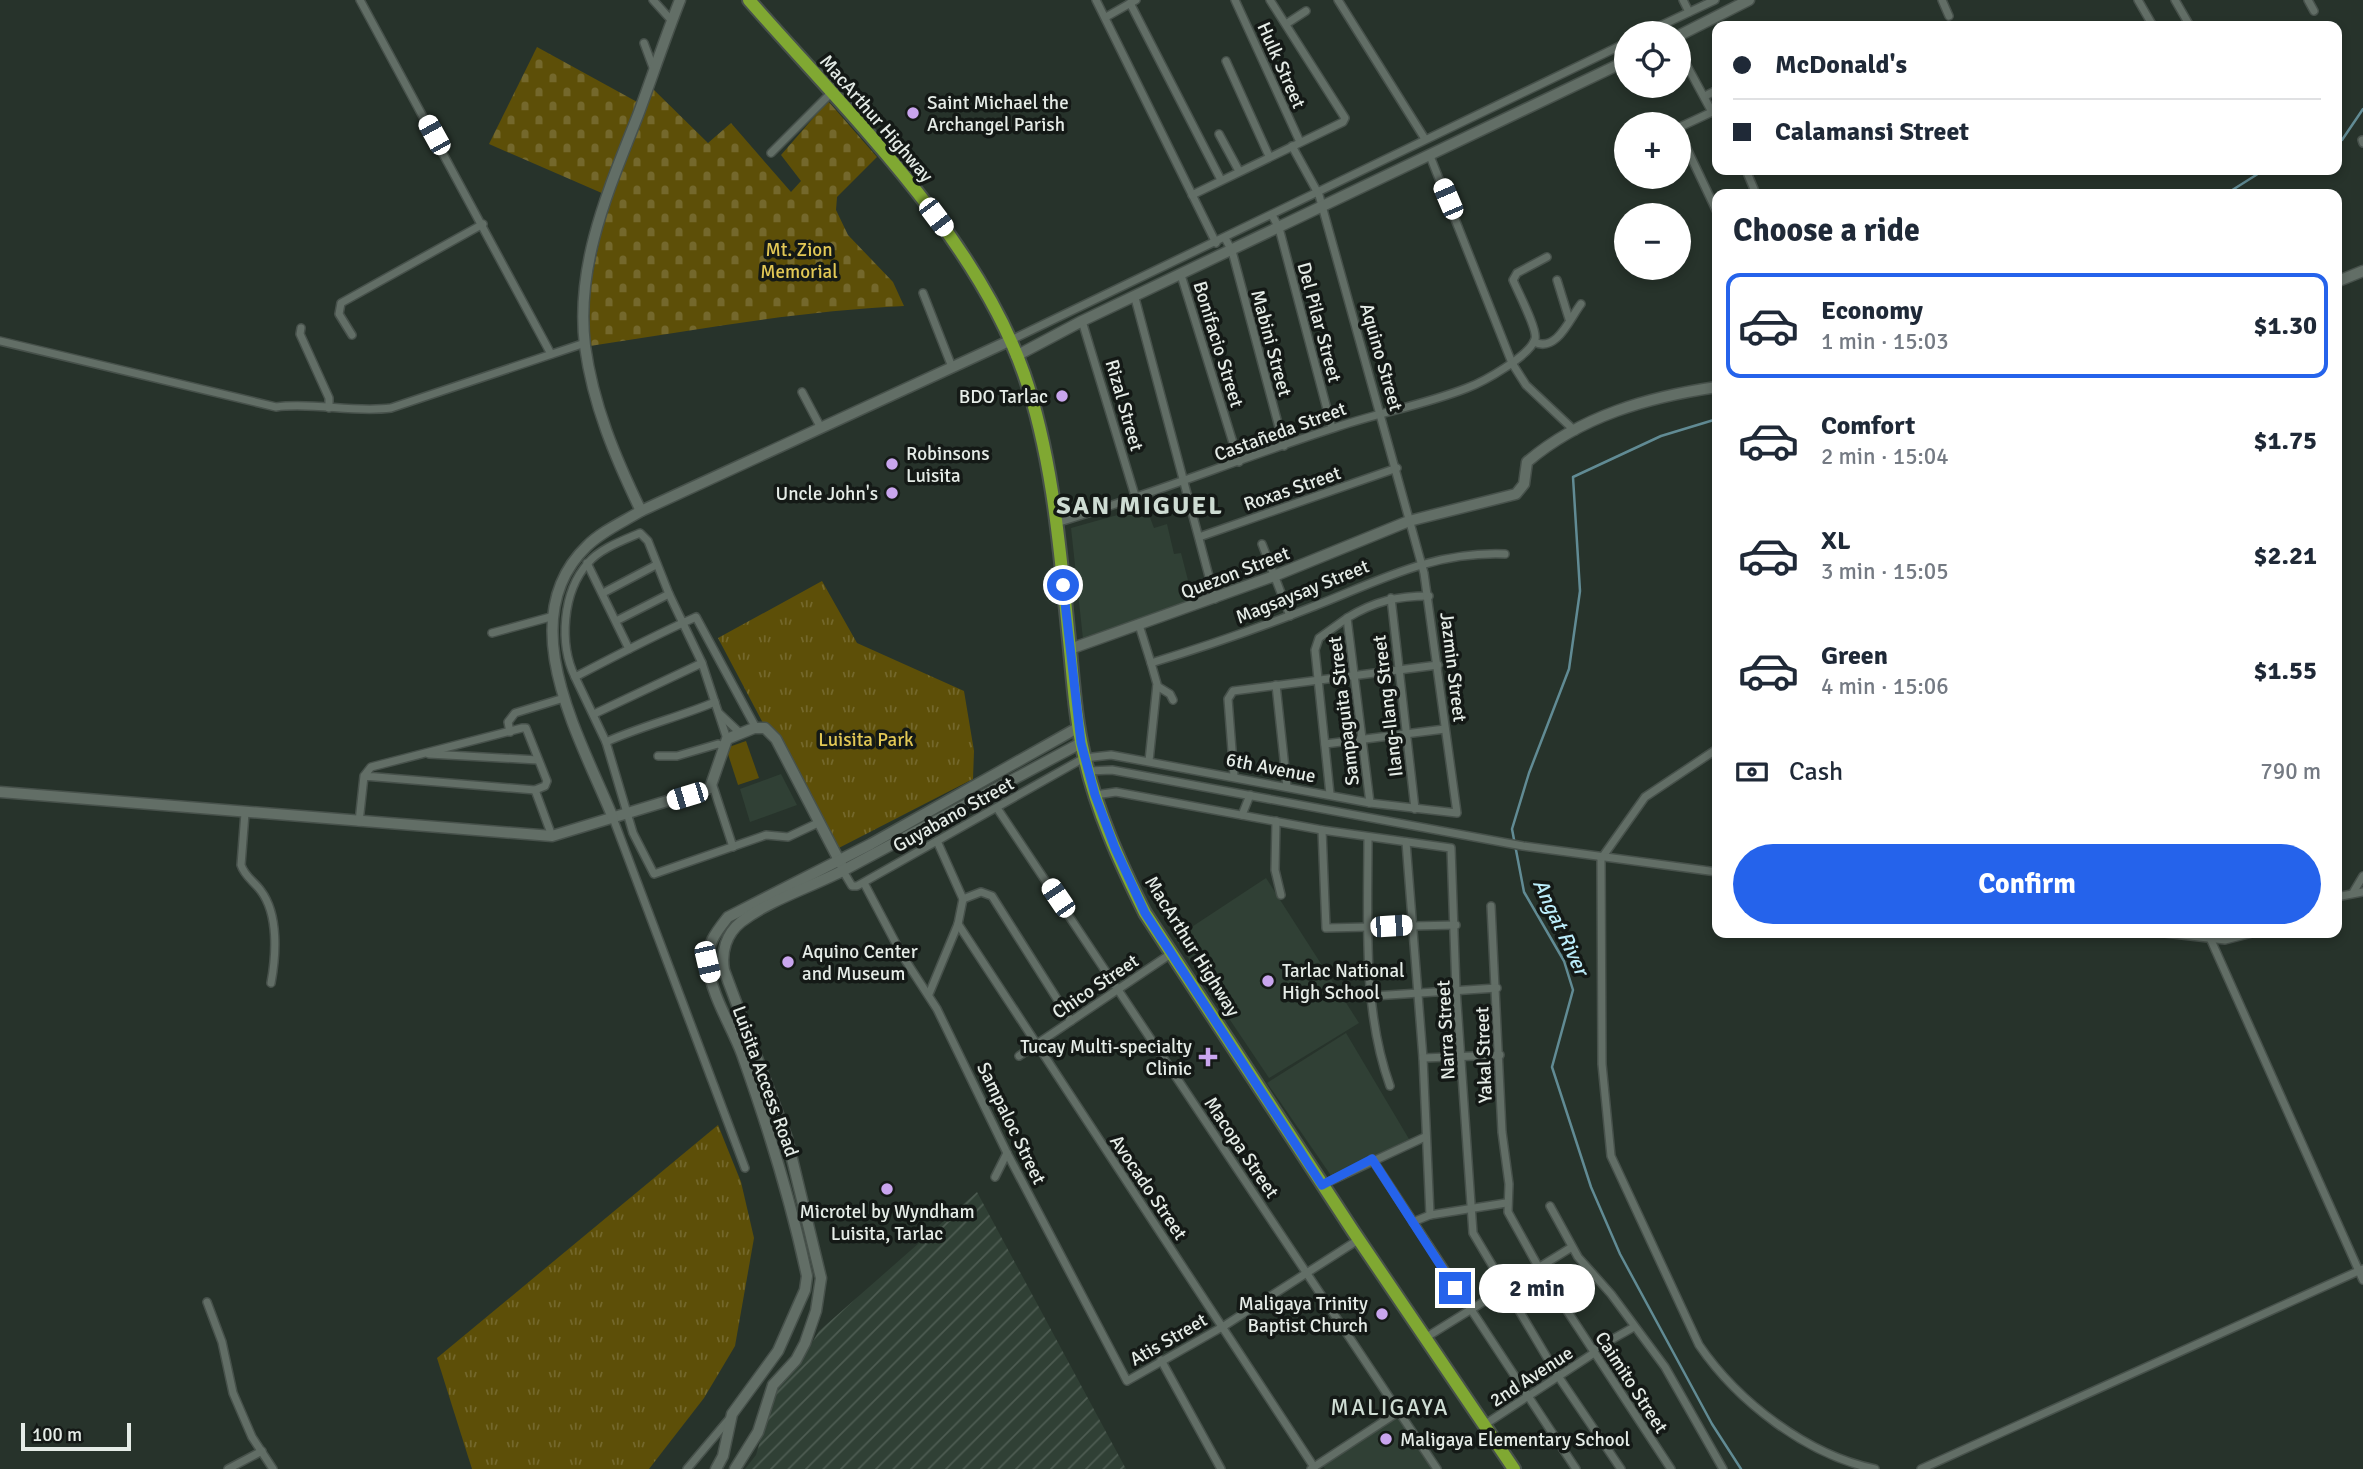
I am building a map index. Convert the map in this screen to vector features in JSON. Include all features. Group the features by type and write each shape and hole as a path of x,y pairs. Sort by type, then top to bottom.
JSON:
{"highway":[{"name":"MacArthur Highway","path":"749,0 831,93 949,235 981,285 1013,348 1044,448 1056,523 1081,743 1095,795 1125,872 1145,913 1322,1185 1514,1469"}],"street":[{"path":"360,0 551,354"},
{"path":"653,0 672,21"},
{"path":"641,511 613,453 598,411 585,343 584,292 590,246 680,0"},
{"path":"1096,0 1216,243"},
{"name":"Hulk Street","path":"1235,0 1300,142"},
{"path":"1192,195 1345,118 1270,0"},
{"path":"1338,0 1425,139"},
{"path":"1683,0 1689,12"},
{"path":"1674,21 1715,0"},
{"path":"1691,28 1749,0"},
{"path":"1942,0 1950,16"},
{"path":"2138,0 2150,21"},
{"path":"2175,0 2187,21"},
{"path":"2308,0 2314,11"},
{"path":"1106,17 1133,1 1221,180"},
{"path":"1286,24 1306,11"},
{"path":"644,43 654,71"},
{"path":"1013,348 1172,273 1320,199 1349,179 1425,139 1614,49"},
{"path":"1226,61 1269,156"},
{"path":"1320,199 1354,190 1430,156 1614,67"},
{"path":"1691,72 1712,108"},
{"path":"1704,96 1712,92"},
{"path":"771,153 831,93"},
{"path":"1712,112 1682,126 1679,132 1712,201"},
{"path":"1219,134 1239,171"},
{"name":"Aquino Street","path":"1292,146 1320,199 1409,521"},
{"path":"1430,156 1512,363 1526,386 1575,431"},
{"path":"1349,179 1354,190"},
{"name":"Del Pilar Street","path":"1275,221 1332,428"},
{"path":"352,335 339,314 341,303 483,224"},
{"path":"745,1168 613,818 564,698 553,661 554,616 573,562 588,545 641,511 952,367 1013,348 1135,298 1216,243 1229,244"},
{"name":"Mabini Street","path":"1229,244 1284,446"},
{"path":"1547,257 1517,273 1513,279 1535,332 1534,342 1540,345 1563,332 1581,304"},
{"path":"2342,280 2363,271"},
{"name":"Bonifacio Street","path":"1172,273 1239,462"},
{"path":"1557,280 1569,319"},
{"path":"923,293 952,367"},
{"path":"1135,298 1215,599"},
{"name":"Rizal Street","path":"1082,321 1136,499"},
{"path":"301,328 300,334 329,398 330,408"},
{"path":"0,341 276,407 293,404 371,411 391,408 585,343"},
{"name":"Castañeda Street","path":"1056,523 1136,499 1332,428 1468,388 1512,363 1534,342"},
{"path":"1409,521 1516,494 1524,484 1527,463 1575,431 1641,401 1712,388"},
{"path":"802,392 821,428"},
{"name":"Roxas Street","path":"1199,537 1396,468"},
{"name":"Jazmin Street","path":"1409,521 1429,596 1457,812 1452,815"},
{"name":"Quezon Street","path":"1070,649 1215,599 1409,521"},
{"path":"733,847 713,786 725,743 720,714 702,663 656,565 648,541 640,533 587,563 572,590 565,648 575,677 606,742 627,814 654,874 733,847 766,835 788,837 820,822"},
{"path":"1262,544 1290,616"},
{"name":"Magsaysay Street","path":"1151,663 1290,616 1421,563 1478,554 1505,554"},
{"path":"587,563 618,620 629,649"},
{"path":"603,593 656,565"},
{"path":"618,620 669,594"},
{"name":"Sampaguita Street","path":"1370,803 1348,618 1375,602 1391,598 1429,596"},
{"name":"Ilang-Ilang Street","path":"1391,598 1415,809"},
{"path":"492,633 554,616"},
{"path":"575,677 696,617 756,728"},
{"path":"1331,794 1315,650 1319,638 1348,618"},
{"path":"1139,625 1157,686 1149,761"},
{"path":"594,714 702,663"},
{"path":"1234,776 1228,694 1235,690 1438,665"},
{"path":"1276,685 1287,787"},
{"path":"1157,686 1173,699"},
{"path":"510,732 508,722 515,713 564,698"},
{"path":"606,742 651,722 678,718 715,702"},
{"path":"720,714 740,733"},
{"name":"Luisita Access Road","path":"716,1469 723,1456 732,1414 778,1352 805,1290 807,1276 778,1165 741,1054 712,984 707,962 712,936 728,916 840,859 1079,727"},
{"path":"359,822 365,776 376,764 526,728 547,781 545,786 535,790 365,776"},
{"path":"658,756 677,755 725,743 740,733 765,728 776,739 853,887 864,883"},
{"path":"1325,744 1446,729"},
{"name":"Luisita Access Road","path":"735,1469 758,1432 773,1385 796,1360 806,1343 816,1311 821,1278 787,1138 724,970 723,950 730,934 740,923 1081,743"},
{"path":"1712,752 1645,797 1601,859 1602,1064 1611,1156 1699,1345 1730,1385 1795,1433 1846,1461 1875,1469"},
{"path":"422,753 538,760"},
{"name":"6th Avenue","path":"1086,765 1111,755 1370,803 1452,815"},
{"path":"1086,765 1523,846 1601,859 1712,871"},
{"name":"Guyabano Street","path":"864,883 997,808 1086,765"},
{"path":"0,792 552,836 713,786"},
{"path":"535,790 552,836"},
{"path":"1095,795 1116,792 1322,830 1406,842 1423,1058 1430,1214"},
{"path":"1242,815 1250,795"},
{"name":"Macopa Street","path":"997,808 1308,1271 1437,1469"},
{"path":"245,813 241,865 243,873 262,892 270,909 275,958 271,983"},
{"path":"1276,821 1275,870 1281,895"},
{"path":"1322,830 1324,925 1329,929 1456,925"},
{"path":"1368,837 1368,928 1373,996 1378,1045 1390,1086"},
{"path":"929,994 958,924 963,899 937,841"},
{"name":"Narra Street","path":"1406,842 1451,848 1471,1208"},
{"path":"2342,895 2359,891 2363,876"},
{"name":"Sampaloc Street","path":"864,883 902,954 929,994 1007,1153 1127,1381"},
{"path":"963,899 981,892 992,896 1071,1021"},
{"name":"Yakal Street","path":"1491,906 1502,1132 1509,1184 1506,1203"},
{"name":"Avocado Street","path":"958,924 1035,1045 1224,1326 1313,1468"},
{"path":"2236,938 2210,938 2361,1270 2363,1280"},
{"name":"Chico Street","path":"1019,1056 1172,953"},
{"path":"1373,996 1497,988"},
{"path":"1423,1058 1500,1055"},
{"path":"1322,1185 1372,1159 1425,1137"},
{"path":"995,1177 1007,1153"},
{"path":"1372,1159 1576,1469"},
{"path":"1413,1222 1430,1214 1506,1203"},
{"name":"Caimito Street","path":"1506,1203 1512,1221 1539,1268 1671,1469"},
{"path":"1550,1206 1572,1247 1672,1378 1702,1437 1723,1469"},
{"path":"1471,1208 1473,1233 1505,1289 1558,1376 1621,1469"},
{"name":"Atis Street","path":"1127,1381 1224,1326 1359,1240"},
{"path":"1425,1338 1572,1247"},
{"path":"1921,1469 2361,1270"},
{"path":"206,1302 222,1342 233,1393 272,1469"},
{"name":"2nd Avenue","path":"1484,1425 1634,1326"},
{"path":"1161,1360 1221,1469"},
{"path":"1313,1468 1398,1412"},
{"path":"687,1469 732,1414"},
{"path":"228,1469 262,1451"}],"shaded area":[{"path":"1146,507 1154,528 1167,524 1174,554 1181,553 1193,600 1083,639 1071,528"},
{"path":"781,774 797,805 750,822 740,789"},
{"name":"Tarlac National High School","path":"1266,878 1359,1023 1269,1078 1175,938"},
{"path":"1346,1033 1409,1139 1332,1177 1267,1083"},
{"path":"977,1192 1126,1469 745,1469 756,1455 777,1384 804,1356 819,1331"},
{"name":"Maligaya Elementary School","path":"1396,1414 1432,1469 1325,1469 1322,1465"}],"green space":[{"path":"537,47 639,103 604,194 489,144"},
{"name":"Mt. Zion Memorial","path":"652,88 708,143 731,123 791,192 801,181 781,155 828,101 877,157 837,197 836,210 848,235 893,282 904,306 785,317 590,346 589,293 604,217"},
{"name":"Luisita Park","path":"822,581 857,643 964,691 974,751 973,779 831,852 718,638"},
{"path":"746,741 759,778 738,785 726,748"},
{"path":"718,1125 741,1182 754,1238 735,1346 704,1398 649,1469 472,1469 437,1358"}],"waterway":[{"name":"Angat River","path":"2342,140 2363,109"},
{"name":"Angat River","path":"2234,189 2256,175"},
{"name":"Angat River","path":"1712,421 1661,436 1573,477 1580,591 1569,669 1529,773 1512,829 1524,892 1564,961 1573,990 1552,1067 1591,1187 1620,1254 1712,1424 1741,1469"}],"place":[{"name":"Saint Michael the Archangel Parish","path":"913,113"},
{"name":"BDO Tarlac","path":"1062,396"},
{"name":"Robinsons Luisita","path":"892,464"},
{"name":"Uncle John's","path":"892,493"},
{"name":"Aquino Center and Museum","path":"788,962"},
{"name":"Tarlac National High School","path":"1268,981"},
{"name":"Tucay Multi-specialty Clinic","path":"1208,1057"},
{"name":"Microtel by Wyndham Luisita, Tarlac","path":"887,1189"},
{"name":"Maligaya Trinity Baptist Church","path":"1382,1314"},
{"name":"Maligaya Elementary School","path":"1386,1439"}],"district":[{"name":"SAN MIGUEL","path":"1140,505"},
{"name":"MALIGAYA","path":"1390,1407"}],"route":[{"path":"1063,585 1084,758 1115,848 1145,913 1322,1185 1372,1159 1455,1288"}]}
